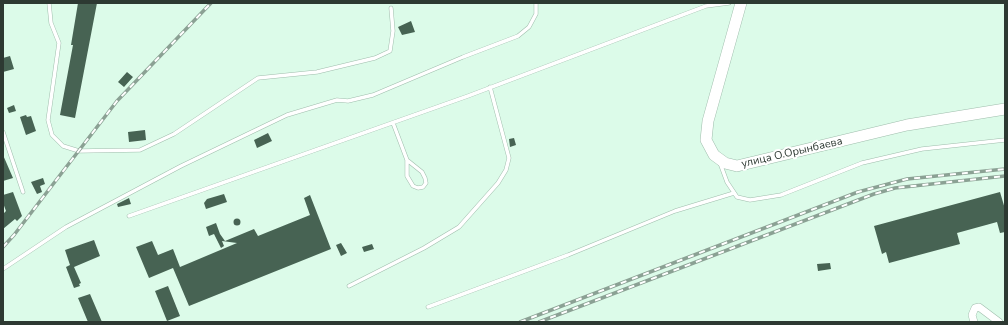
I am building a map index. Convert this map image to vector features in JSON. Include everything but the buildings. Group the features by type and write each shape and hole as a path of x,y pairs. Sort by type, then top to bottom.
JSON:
{"street":[{"name":"улица О.Орынбаева","path":"735,4 708,121 706,140 714,154 725,163 736,166 907,125 1005,109"},
{"path":"974,322 972,315 975,308 979,307 999,322"}],"lane":[{"path":"49,3 51,23 60,43 48,120 52,135 63,146 79,151 140,150 174,134 258,78 317,72 375,58 390,51 393,31 391,8"},
{"path":"3,269 66,227 181,166 287,115 337,100 348,101 373,95 463,57 518,36 529,27 536,14 536,3"},
{"path":"129,216 392,123 706,6 735,4"},
{"path":"349,286 424,248 459,227 498,182 506,170 509,158 490,86"},
{"path":"392,123 407,160 407,176 413,186 418,188 423,187 426,183 422,172 407,160"},
{"path":"3,132 23,192"},
{"path":"719,158 722,172 734,193 737,197 750,200 781,195 862,163 922,149 1005,140"},
{"path":"428,307 568,255 676,211 734,193"}],"railway":[{"path":"3,247 14,235 117,101 211,3"},
{"path":"520,322 858,192 907,179 1005,169"},
{"path":"539,322 874,194 895,188 1005,176"}]}
